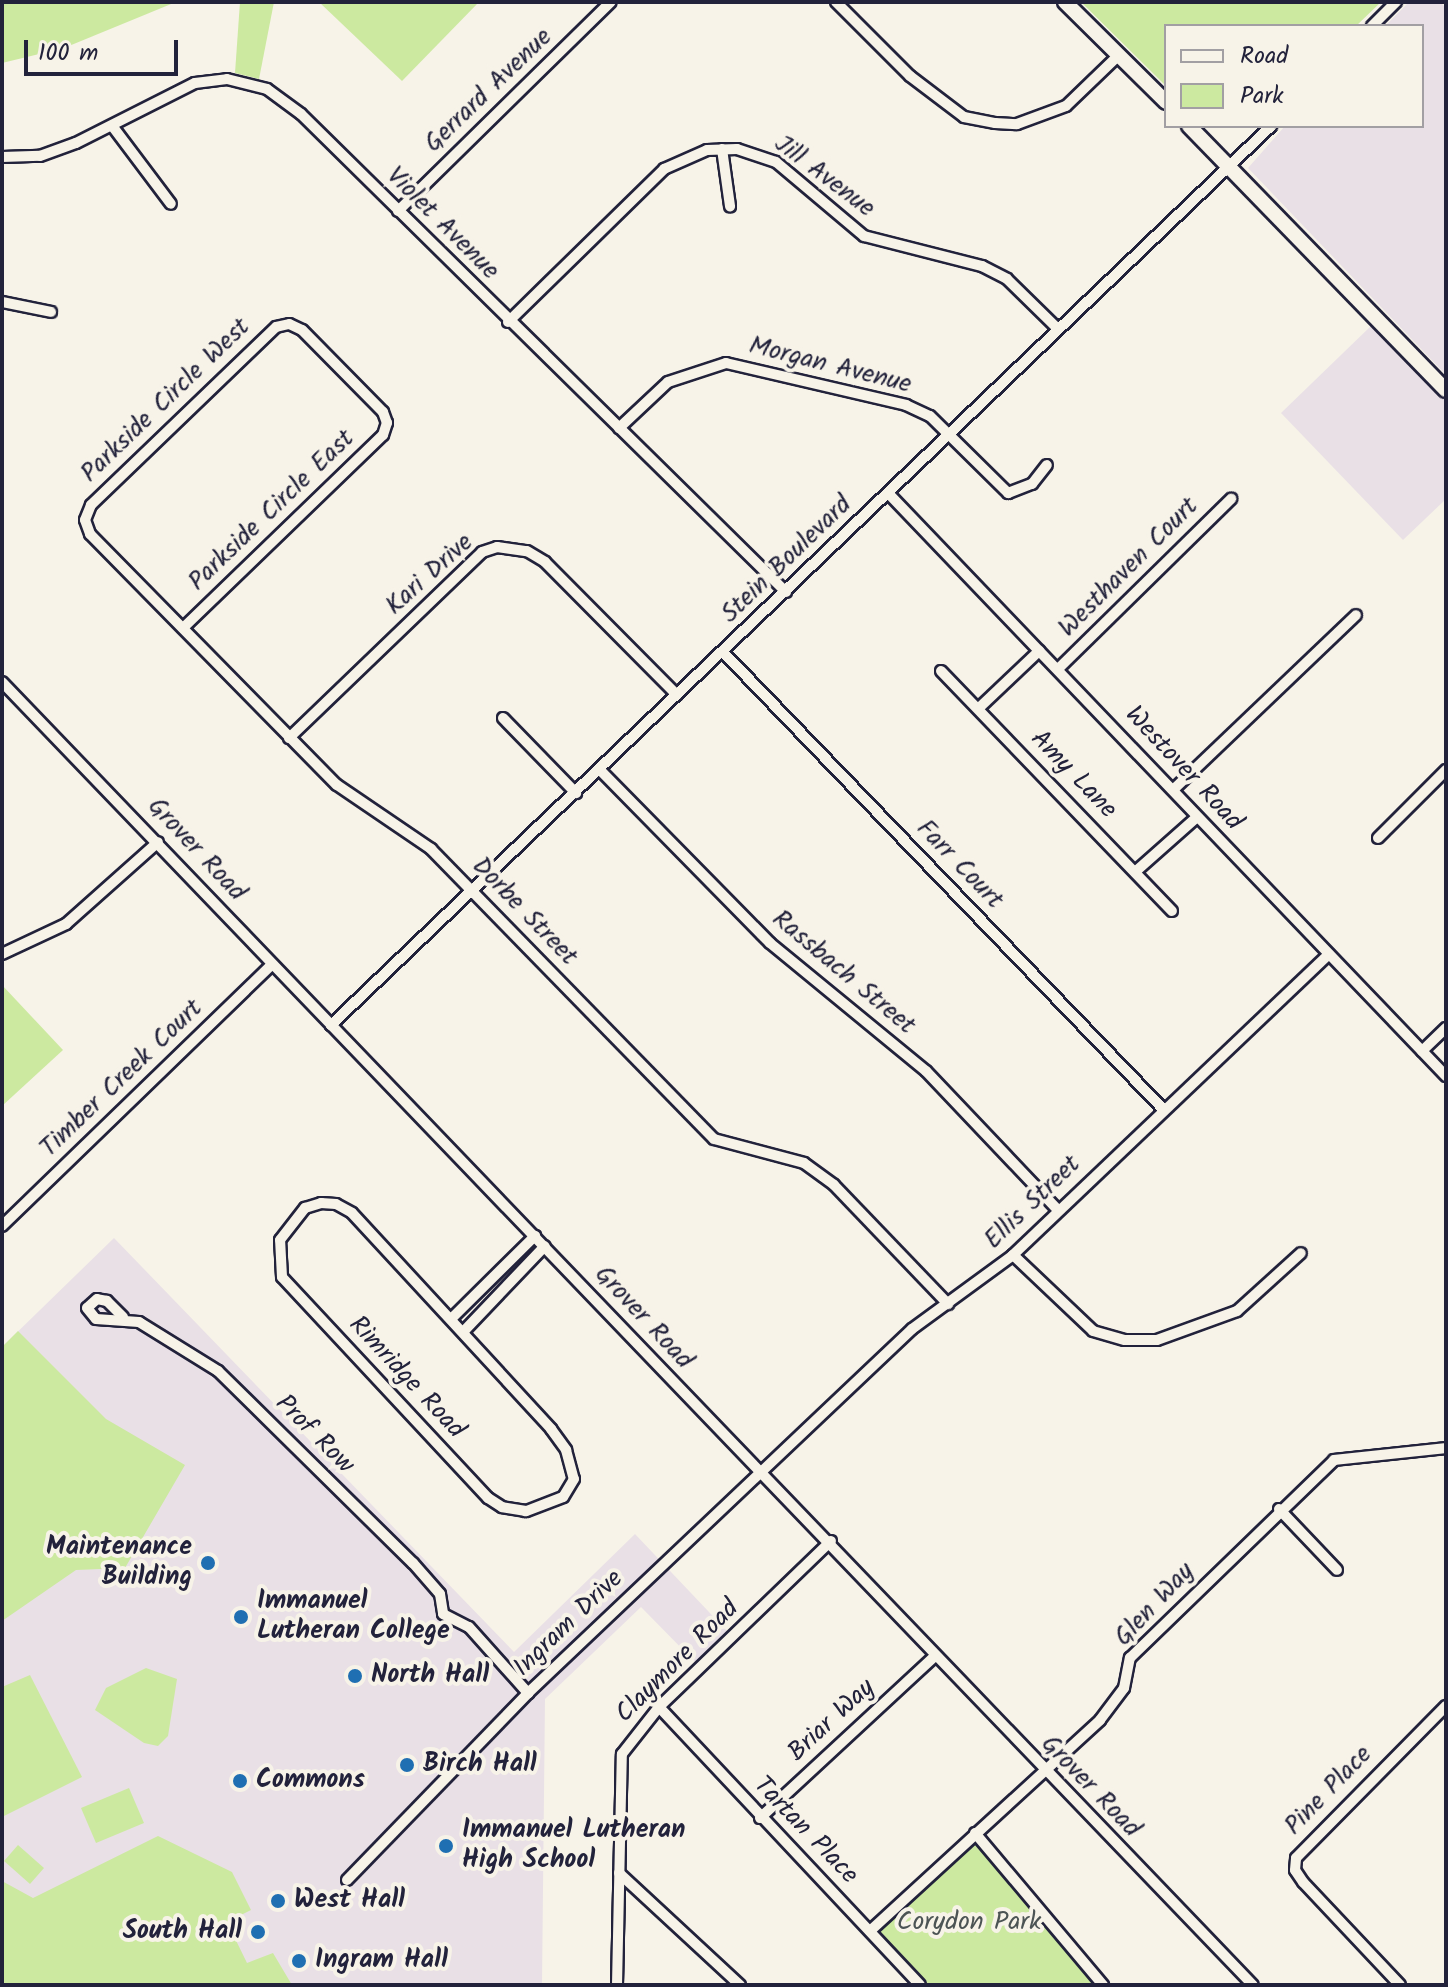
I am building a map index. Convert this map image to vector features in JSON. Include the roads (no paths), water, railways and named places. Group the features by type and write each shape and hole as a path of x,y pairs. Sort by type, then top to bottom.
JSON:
{"street":[{"name":"Gerrard Avenue","path":"398,211 611,2"},
{"path":"836,2 921,85 964,117 995,123 1017,124 1066,106 1119,55"},
{"path":"1065,2 1164,100"},
{"path":"1374,24 1396,2"},
{"name":"Violet Avenue","path":"2,157 40,156 113,127 195,83 249,82 301,114 508,322 786,592"},
{"path":"113,127 171,204"},
{"path":"1191,128 1446,390"},
{"name":"Stein Boulevard","path":"331,1025 1269,128"},
{"path":"722,149 730,206"},
{"name":"Jill Avenue","path":"508,322 664,169 691,155 722,149 751,150 776,162 864,236 982,266 1007,279 1057,328"},
{"path":"2,302 51,312"},
{"name":"Parkside Circle West","path":"85,520 91,505 276,327 289,324 302,330 383,412 387,423"},
{"name":"Morgan Avenue","path":"619,428 668,382 726,363 906,405 930,416 1008,493 1032,484 1047,465"},
{"name":"Parkside Circle East","path":"183,628 383,435 387,423"},
{"name":"Westover Road","path":"888,493 1446,1076"},
{"name":"Westhaven Court","path":"1058,669 1231,499"},
{"name":"Dorbe Street","path":"85,520 90,534 289,738 337,785 431,849 714,1139 804,1163 834,1185 948,1304"},
{"name":"Kari Drive","path":"289,738 482,552 497,547 512,546 545,562 677,695"},
{"path":"1173,790 1356,615"},
{"path":"979,708 1039,651"},
{"name":"Farr Court","path":"723,652 1163,1109"},
{"name":"Amy Lane","path":"941,671 1172,911"},
{"name":"Grover Road","path":"2,682 761,1475 831,1541 934,1657 1253,1985"},
{"path":"503,718 576,793"},
{"name":"Rassbach Street","path":"600,770 770,943 926,1071 1058,1210"},
{"path":"1378,838 1446,770"},
{"path":"1135,872 1197,817"},
{"path":"2,954 66,924 158,842"},
{"name":"Ellis Street","path":"761,1475 912,1329 1013,1255 1329,954"},
{"name":"Timber Creek Court","path":"2,1226 272,964"},
{"path":"1422,1051 1446,1028"},
{"name":"Rimridge Road","path":"336,1204 452,1318 566,1450 574,1479 563,1497 526,1511 502,1507 488,1498 282,1277 280,1240 305,1208 336,1204"},
{"path":"452,1318 535,1236"},
{"path":"464,1331 545,1246"},
{"path":"1013,1255 1093,1331 1125,1340 1157,1340 1237,1311 1301,1253"},
{"name":"Prof Row","path":"123,1317 218,1371 413,1563 440,1594 443,1614 469,1627 528,1693"},
{"name":"Glen Way","path":"870,1931 1042,1768 1100,1720 1124,1688 1130,1658 1279,1509 1334,1460 1446,1448"},
{"name":"Ingram Drive","path":"347,1880 528,1693 761,1475"},
{"path":"1279,1509 1337,1570"},
{"name":"Claymore Road","path":"617,1985 622,1754 659,1707 831,1541"},
{"name":"Briar Way","path":"760,1818 934,1657"},
{"name":"Pine Place","path":"1400,1985 1303,1882 1295,1870 1296,1858 1446,1706"},
{"name":"Tartan Place","path":"659,1707 920,1985"},
{"path":"975,1833 1103,1985"},
{"path":"619,1873 740,1985"}],"place":[{"name":"Maintenance Building","path":"208,1563"},
{"name":"Immanuel Lutheran College","path":"241,1617"},
{"name":"North Hall","path":"355,1676"},
{"name":"Birch Hall","path":"407,1765"},
{"name":"Commons","path":"240,1781"},
{"name":"Immanuel Lutheran High School","path":"446,1846"},
{"name":"West Hall","path":"278,1901"},
{"name":"South Hall","path":"258,1932"},
{"name":"Ingram Hall","path":"299,1961"}],"park label":[{"name":"Corydon Park","path":"969,1923"}]}
